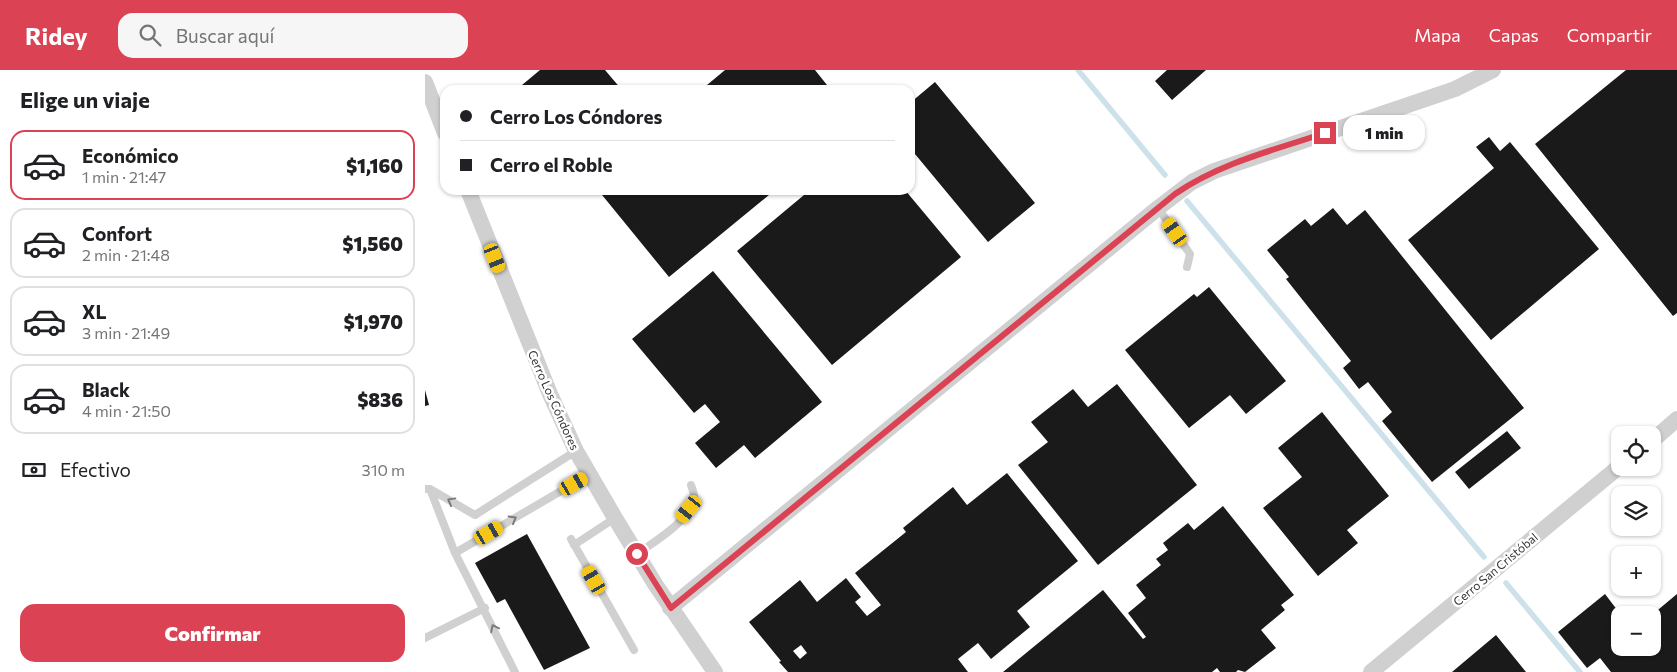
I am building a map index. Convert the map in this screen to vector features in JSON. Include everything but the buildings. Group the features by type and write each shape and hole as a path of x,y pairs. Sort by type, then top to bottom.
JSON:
{"street":[{"path":"671,608 1192,182 1214,171 1455,89 1475,75 1493,70"},
{"path":"425,82 440,120"},
{"name":"Cerro Los Cóndores","path":"470,195 550,394 577,451 637,554 715,672"},
{"path":"1661,433 1677,419"},
{"name":"Cerro San Cristóbal","path":"1371,672 1611,473"}],"lane":[{"path":"1158,208 1190,254 1187,267"},
{"path":"428,489 475,515 577,451"},
{"path":"455,553 591,474"},
{"path":"637,554 675,527 689,509 694,495 691,485"},
{"path":"428,489 455,553 485,608 515,672"},
{"path":"615,518 573,542 634,650"},
{"path":"425,638 485,608"}],"waterway":[{"path":"1078,70 1165,175"},
{"path":"1187,201 1484,557"},
{"path":"1506,583 1580,672"}],"route":[{"path":"637,554 671,608 1175,194 1192,182 1214,171 1325,133"}]}
